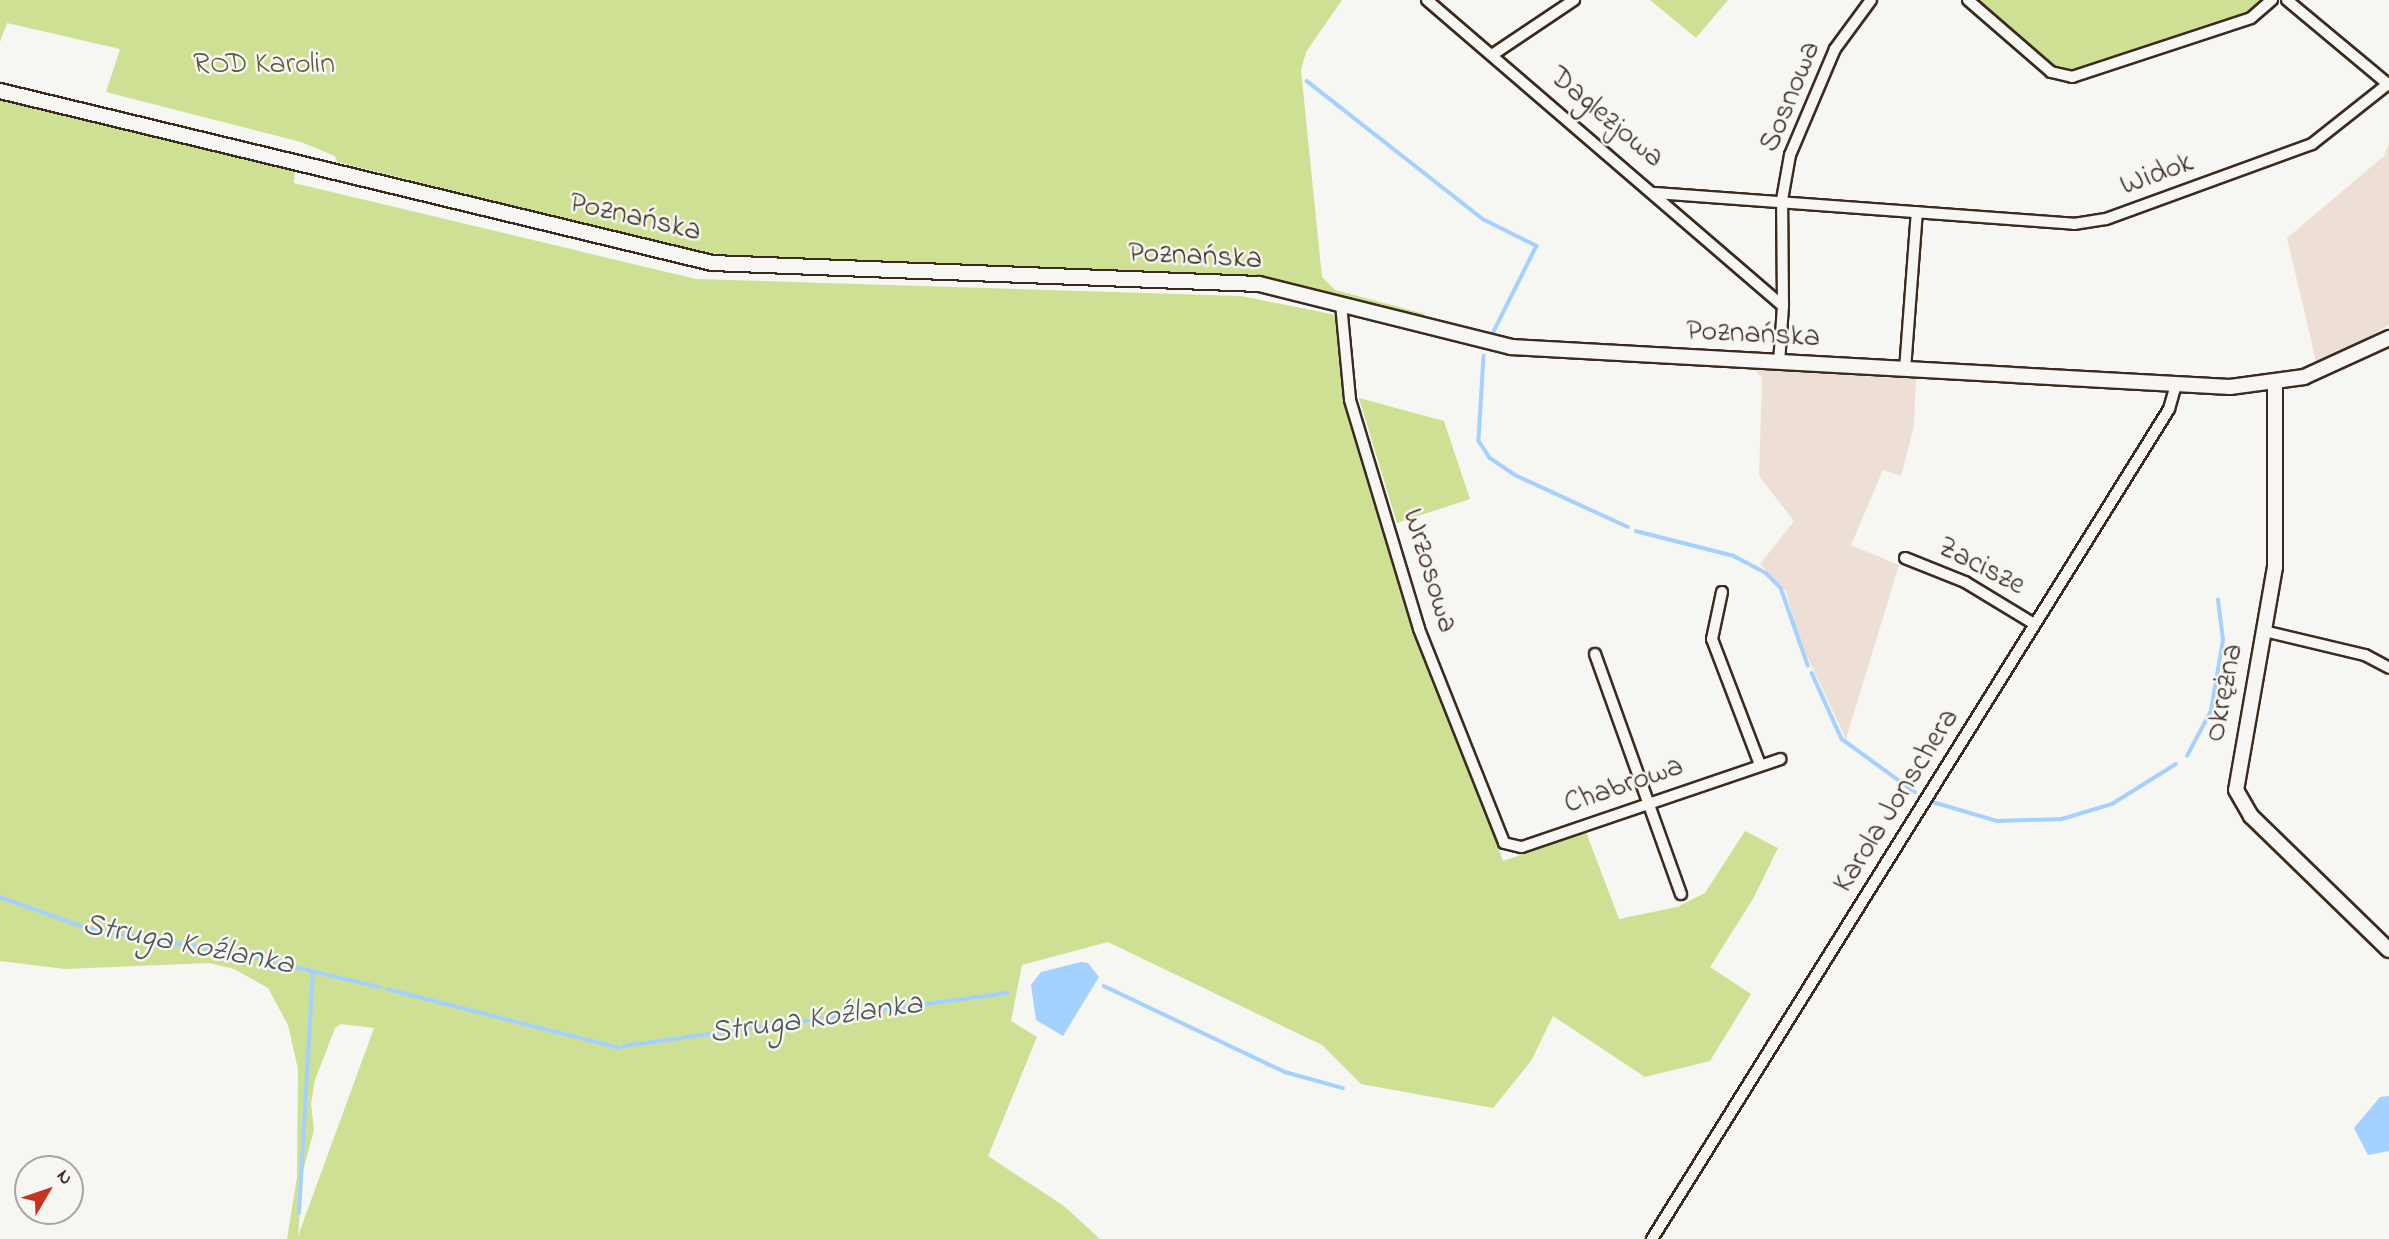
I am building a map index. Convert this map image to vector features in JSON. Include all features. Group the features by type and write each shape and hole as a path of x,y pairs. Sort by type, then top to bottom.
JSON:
{"street":[{"name":"Daglezjowa","path":"1427,0 1655,193 1782,200"},
{"path":"1492,55 1574,0"},
{"name":"Sosnowa","path":"1779,363 1783,306 1782,200 1790,155 1806,110 1835,49 1871,0"},
{"path":"1968,0 2051,72 2072,78 2251,18 2272,0"},
{"path":"2287,0 2388,84"},
{"name":"Widok","path":"1782,200 2074,225 2106,219 2312,144 2388,84"},
{"name":"Poznańska","path":"0,91 712,263 1242,283 1341,303 1503,346 2176,385 2275,383 2329,368 2389,338"},
{"path":"1655,193 1783,306"},
{"path":"1905,370 1917,212"},
{"name":"Wrzosowa","path":"1341,303 1354,412 1419,629 1504,843"},
{"name":"Okrężna","path":"2275,383 2277,532 2264,631 2236,774 2240,801 2389,950"},
{"name":"Karola Jonschera","path":"1652,1239 2169,409 2176,385"},
{"name":"Zacisze","path":"1905,558 1965,582 2034,624"},
{"path":"1722,592 1712,639 1760,765"},
{"path":"2264,631 2365,655 2389,668"},
{"path":"1595,654 1681,894"},
{"name":"Chabrowa","path":"1504,843 1517,849 1780,759"}],"shaded area":[{"path":"2389,143 2389,325 2335,356 2316,361 2287,238 2384,156"},
{"path":"1755,370 1916,379 1914,426 1901,476 1883,470 1851,545 1899,565 1846,739 1798,637 1786,591 1760,564 1794,521 1759,476 1762,378"}],"green space":[{"name":"ROD Karolin","path":"0,0 1342,0 1306,52 1301,70 1322,277 1335,290 1425,314 1421,320 1281,282 1232,276 740,258 680,247 337,162 335,156 301,142 106,92 120,49 7,23 0,42"},
{"path":"1650,0 1728,0 1696,38"},
{"path":"1975,0 2266,0 2253,13 2075,74 2051,68"},
{"path":"0,99 295,171 294,183 696,279 1241,296 1336,315 1345,400 1384,530 1415,629 1503,861 1586,832 1619,919 1677,907 1705,893 1745,831 1778,848 1753,899 1710,967 1751,994 1710,1061 1645,1077 1553,1016 1531,1061 1493,1108 1361,1084 1322,1045 1108,942 1022,965 1011,1021 1037,1037 988,1156 1064,1206 1100,1239 287,1239 297,1177 298,1069 288,1025 268,988 234,969 209,963 65,969 0,961","holes":["341,1024 374,1028 298,1236 303,1171 314,1130 311,1104 315,1080 335,1028"]},
{"path":"1359,398 1444,421 1470,499 1397,523"}],"water":[{"path":"1081,962 1088,963 1099,977 1063,1036 1036,1020 1031,985 1041,972"},
{"path":"2389,1096 2389,1151 2368,1155 2354,1128 2380,1097"}],"waterway":[{"path":"1307,81 1483,219 1537,246 1493,334"},
{"path":"1484,356 1479,441 1490,458 1515,475 1628,527"},
{"path":"1636,531 1734,556 1766,573 1781,588 1808,665"},
{"path":"2187,756 2211,711 2223,640 2218,600"},
{"path":"1812,673 1842,739 1915,792"},
{"path":"1933,802 1997,821 2062,819 2112,804 2176,764"},
{"name":"Struga Koźlanka","path":"0,897 86,928 245,955 379,987"},
{"path":"299,1213 313,972"},
{"path":"1104,986 1285,1072 1343,1088"},
{"name":"Struga Koźlanka","path":"387,989 620,1048"},
{"name":"Struga Koźlanka","path":"624,1046 1007,993"}]}
